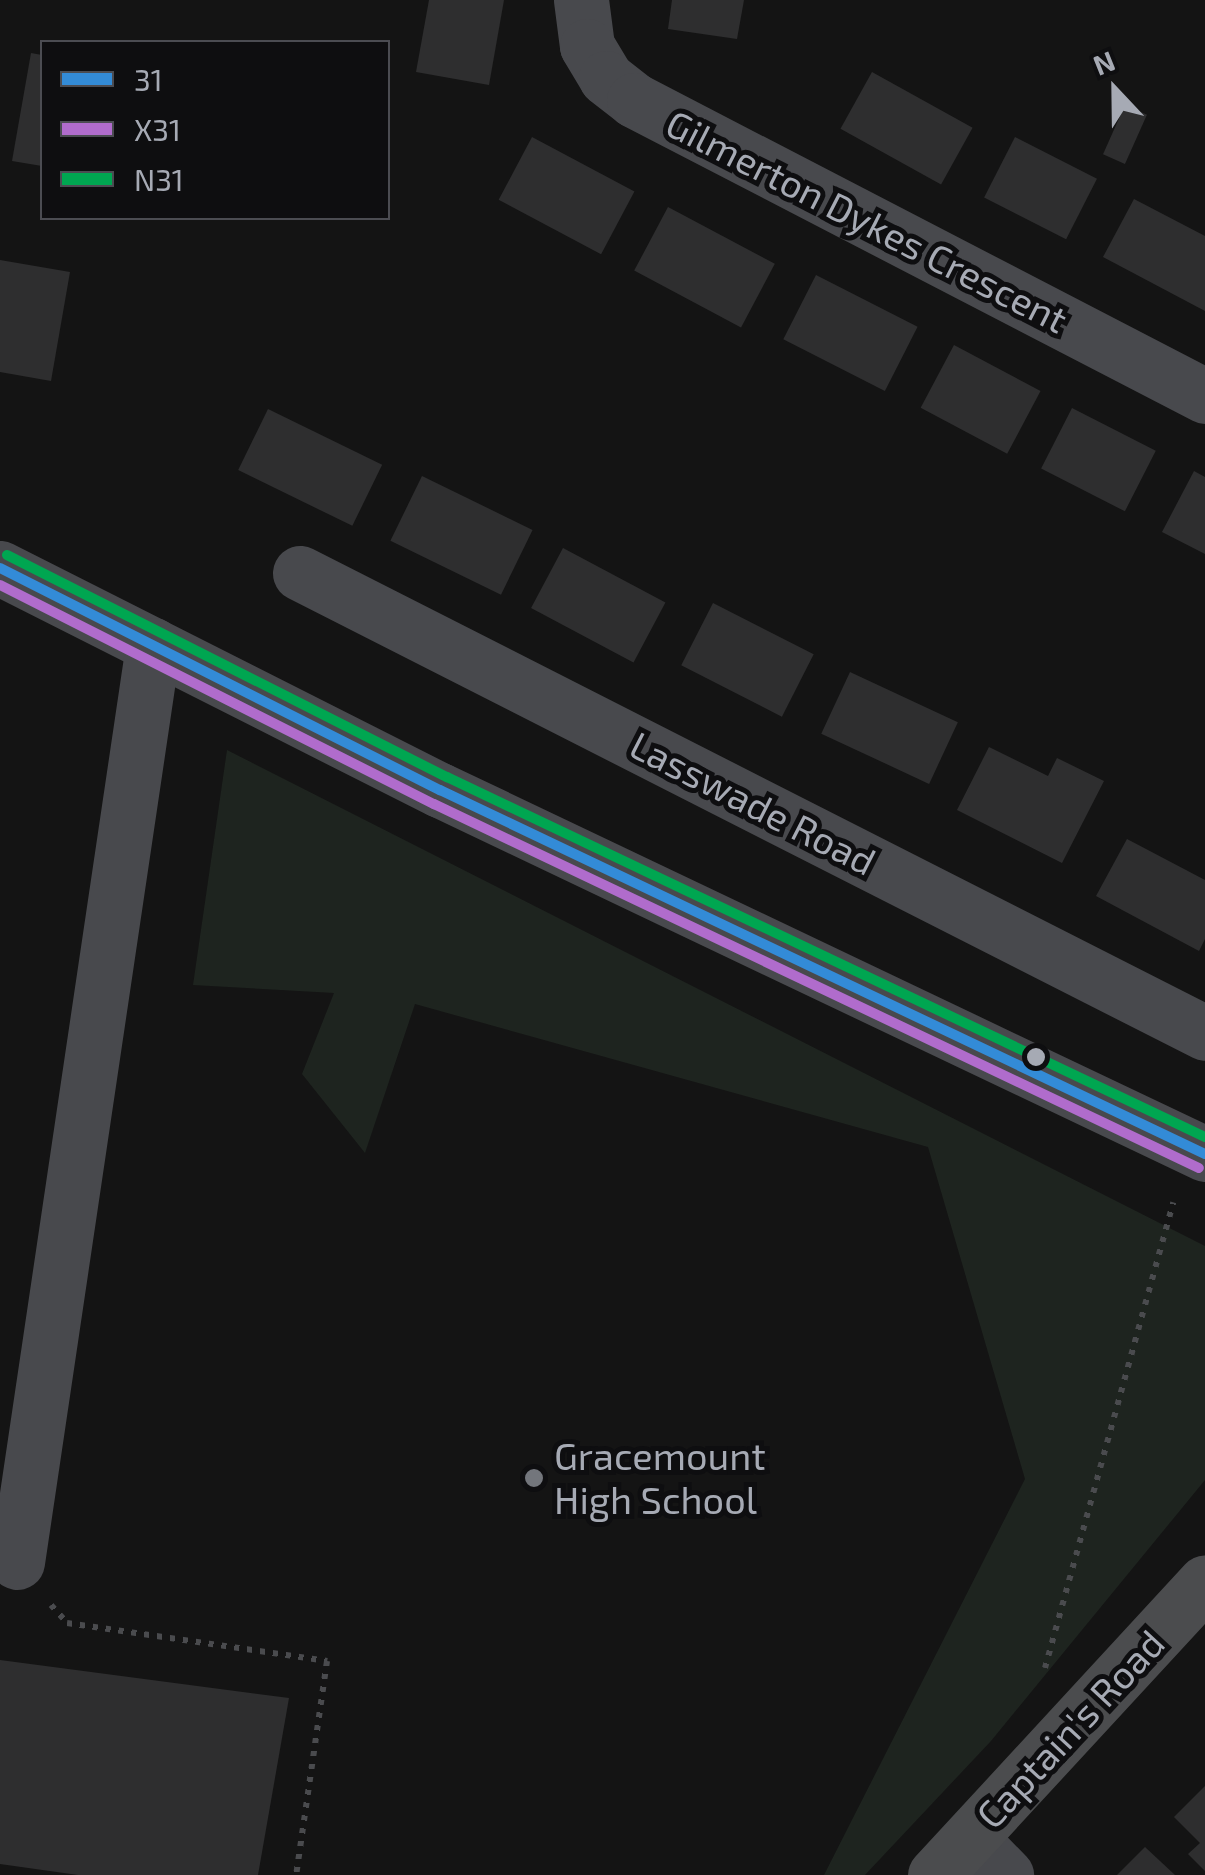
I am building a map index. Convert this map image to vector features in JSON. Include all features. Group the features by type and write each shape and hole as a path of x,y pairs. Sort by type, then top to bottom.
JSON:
{"main road":[{"name":"Captain's Road","path":"971,1863 1205,1582"}],"street":[{"name":"Gilmerton Dykes Crescent","path":"580,0 587,46 606,78 634,100 1205,396"},
{"path":"0,568 440,790 1197,1150"},
{"name":"Lasswade Road","path":"300,573 1205,1033"},
{"path":"16,1562 153,645"}],"path":[{"path":"1042,1680 1197,1150"},
{"path":"16,1562 67,1623 328,1661 296,1875"}],"shaded area":[{"path":"227,750 1205,1246 1205,1480 991,1741 865,1875 824,1875 1025,1479 928,1147 415,1004 365,1153 302,1074 334,993 193,985"}],"building":[{"path":"429,0 504,0 489,85 416,72"},
{"path":"672,0 744,0 737,39 668,29"},
{"path":"31,53 40,55 40,166 12,161"},
{"path":"872,72 973,128 941,185 840,129"},
{"path":"1125,105 1147,115 1125,164 1103,154"},
{"path":"532,137 634,191 601,254 499,200"},
{"path":"1015,137 1097,179 1066,239 984,198"},
{"path":"1134,199 1205,236 1205,311 1103,257"},
{"path":"668,207 775,264 741,327 634,271"},
{"path":"0,260 70,272 51,381 0,372"},
{"path":"816,275 918,327 885,391 783,339"},
{"path":"954,345 1041,391 1007,454 921,408"},
{"path":"1072,408 1156,451 1125,511 1041,469"},
{"path":"268,409 382,465 352,526 238,470"},
{"path":"1194,471 1205,477 1205,554 1162,532"},
{"path":"422,476 533,530 501,595 390,541"},
{"path":"563,548 665,602 633,662 531,608"},
{"path":"713,603 814,654 782,717 681,665"},
{"path":"850,672 958,722 929,784 821,734"},
{"path":"989,747 1048,776 1057,758 1104,781 1062,863 957,810"},
{"path":"1127,839 1205,880 1205,939 1199,951 1096,896"},
{"path":"0,1660 289,1698 258,1875 78,1875 0,1864"},
{"path":"1205,1786 1205,1871 1188,1854 1200,1843 1174,1817"},
{"path":"1145,1847 1175,1875 1117,1875"}],"transit line":[{"name":"N31","path":"7,555 447,777 1205,1137"},
{"name":"31","path":"0,568 440,790 1205,1154"},
{"name":"X31","path":"0,585 434,804 1199,1168"}],"place":[{"name":"Gracemount High School","path":"534,1478"}]}
